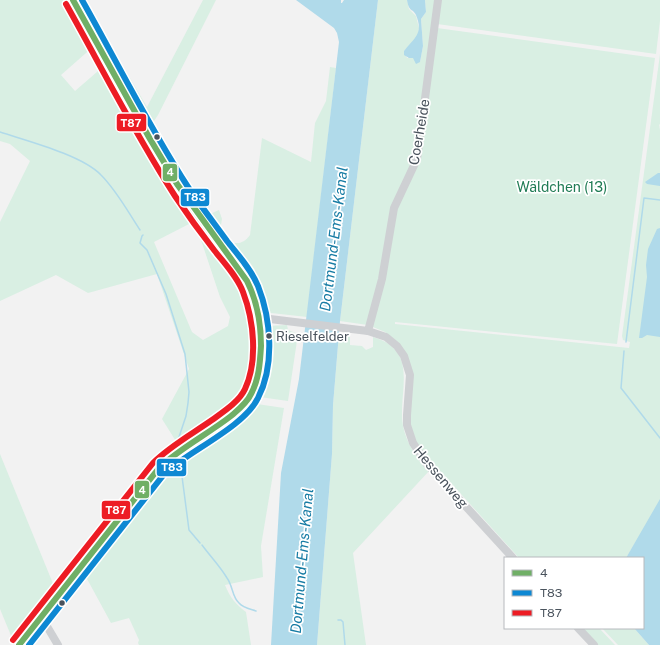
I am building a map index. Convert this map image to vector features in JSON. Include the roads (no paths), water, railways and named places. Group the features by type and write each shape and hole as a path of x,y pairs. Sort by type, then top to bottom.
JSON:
{"street":[{"path":"19,645 159,468 169,459 228,418 244,404 251,395 257,377 260,347 259,320 254,300 245,279 233,260 196,213 177,184 73,0"},
{"name":"Coerheide","path":"368,331 382,279 394,208 417,159 438,0"},
{"name":"Hessenweg","path":"259,320 270,319 368,331 377,333 392,341 404,356 410,375 406,415 413,443 426,463 513,557"},
{"path":"40,619 45,623 58,645"},
{"path":"579,629 594,645"}],"water":[{"name":"Dortmund-Ems-Kanal","path":"296,0 341,0 342,3 344,0 378,0 340,321 333,405 332,454 317,645 271,645 281,473 299,379 339,42 334,28"},
{"path":"407,0 425,0 426,12 421,19 423,46 420,62 416,64 413,58 409,58 404,55 404,51 417,35 419,27 416,15 410,9"},
{"path":"660,173 660,186 647,184 645,182"},
{"path":"660,228 660,337 647,335 639,338 647,277 646,265 648,249 657,229"},
{"path":"660,499 660,645 649,645 635,629 644,629 644,557 627,557"}],"waterway":[{"path":"0,132 54,149 81,161 92,168 101,175 112,188 140,230"},
{"path":"626,342 644,198 660,200"},
{"path":"143,235 140,243 147,250 166,294 185,354 189,392 186,416 178,440 178,445"},
{"path":"624,351 621,388 660,438"},
{"path":"180,461 189,530 200,543"},
{"path":"202,545 229,581 237,601 241,605 256,611"},
{"path":"338,620 343,622 345,645"}],"place":[{"name":"Rieselfelder","path":"269,336"}],"park label":[{"name":"Wäldchen (13)","path":"562,187"}]}
